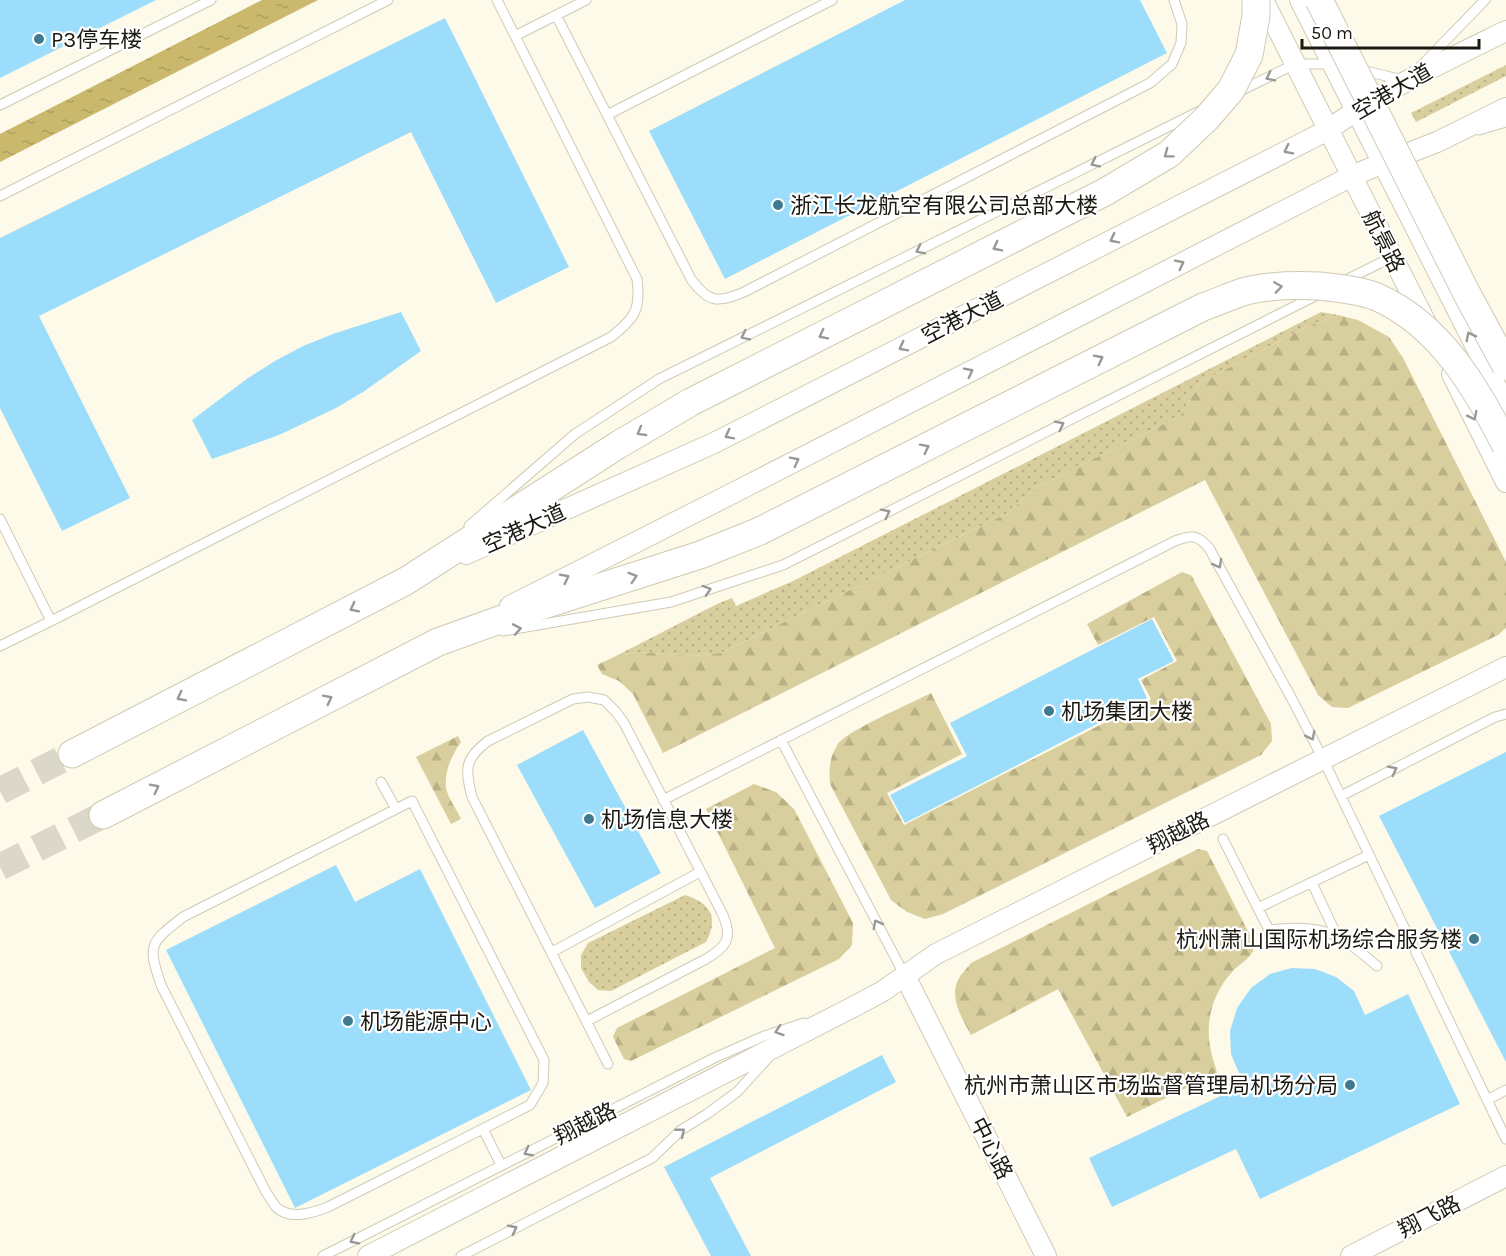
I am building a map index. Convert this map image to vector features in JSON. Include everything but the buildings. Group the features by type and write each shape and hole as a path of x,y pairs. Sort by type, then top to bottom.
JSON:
{"main road":[{"name":"空港大道","path":"72,754 406,581 618,445 691,402 1105,192 1169,154 1207,118 1230,90 1249,55 1256,16 1256,0"},
{"path":"1319,0 1467,294 1506,366"},
{"path":"103,815 438,642 519,613 700,555 760,531 1203,306 1247,291 1295,285 1340,288 1376,297 1412,317 1445,348 1468,378 1506,446"}],"street":[{"name":"航景路","path":"1263,0 1506,482"},
{"name":"航景路","path":"1300,0 1506,406"},
{"name":"空港大道","path":"406,581 714,443 1328,130 1356,110 1407,81 1506,31"},
{"path":"438,642 1352,176 1437,142 1506,108"},
{"name":"翔越路","path":"368,1256 855,1006 883,991 936,954 1506,667"},
{"name":"中心路","path":"905,976 1046,1256"},
{"name":"翔飞路","path":"1351,1256 1506,1176"}],"lane":[{"path":"0,105 211,0"},
{"path":"0,196 388,0"},
{"path":"0,646 611,337 628,324 636,310 639,295 637,279 497,0"},
{"path":"515,36 586,0"},
{"path":"607,115 832,0"},
{"path":"406,581 575,434 659,379 1295,64 1333,64 1407,81 1485,0"},
{"path":"556,15 691,279 701,292 713,299 728,299 1150,83 1172,64 1181,43 1182,24 1176,1"},
{"path":"1437,142 1506,122"},
{"path":"438,642 671,602 783,565 1392,257"},
{"path":"0,519 51,621"},
{"path":"663,800 1174,541 1194,536 1209,548 1323,759 1506,1140"},
{"path":"586,1021 706,959 719,951 728,938 726,922 624,723 604,700 588,697 573,699 488,741 477,749 468,763 468,780 472,797 552,952 586,1021 608,1064"},
{"path":"1341,796 1495,717 1506,714"},
{"path":"781,740 905,976"},
{"path":"381,782 396,809"},
{"path":"412,801 544,1059 543,1083 530,1105 328,1207 311,1213 292,1214 277,1208 266,1192 161,985 152,960 154,945 162,933 183,917 396,809 412,801"},
{"path":"1223,839 1269,930 1291,927 1313,929 1337,936 1377,966"},
{"path":"1258,908 1369,855"},
{"path":"552,952 700,872"},
{"path":"1312,883 1337,936"},
{"name":"翔越路","path":"323,1256 714,1058 764,1036 855,1006"},
{"name":"翔越路","path":"461,1256 652,1158 681,1130 736,1092 781,1044"},
{"path":"1487,1100 1506,1090"},
{"path":"483,1129 501,1166"}],"green space":[{"path":"1506,65 1506,76 1416,122 1411,113"},
{"path":"1321,312 1338,315 1306,327 1200,383 1180,416 1037,487 1008,513 721,653 693,656 638,652 614,657 717,604 732,598 736,606 793,581"},
{"path":"1338,315 1358,320 1389,337 1403,358 1506,562 1506,628 1498,635 1348,708 1332,707 1318,695 1205,480 663,753 633,694 619,681 602,674 597,665 614,657 638,652 693,656 721,653 1008,513 1037,487 1180,416 1200,383 1306,327"},
{"path":"1182,572 1191,575 1271,724 1272,741 1261,755 943,914 925,919 907,912 891,900 830,784 830,763 838,744 866,725 931,693 962,754 887,793 904,825 1151,699 1141,680 1177,661 1154,617 1098,645 1087,624"},
{"path":"458,736 461,742 449,764 446,788 461,819 451,824 416,757"},
{"path":"754,784 776,792 794,809 853,923 852,945 839,959 631,1061 624,1059 613,1037 617,1028 775,948 706,809"},
{"path":"1198,849 1207,851 1255,945 1249,957 1235,969 1220,988 1212,1006 1209,1036 1217,1073 1127,1117 1058,989 971,1035 957,1005 955,990 961,975 971,963"},
{"path":"685,895 701,902 710,912 712,926 706,942 611,991 598,990 589,982 581,968 581,955 588,943"}],"water":[{"path":"262,0 318,0 0,162 0,134"}],"tunnel":[{"path":"0,791 72,754"},
{"path":"0,867 103,815"}],"place":[{"name":"P3停车楼","path":"39,39"},
{"name":"浙江长龙航空有限公司总部大楼","path":"778,205"},
{"name":"机场集团大楼","path":"1049,711"},
{"name":"机场信息大楼","path":"589,819"},
{"name":"杭州萧山国际机场综合服务楼","path":"1474,939"},
{"name":"机场能源中心","path":"348,1021"},
{"name":"杭州市萧山区市场监督管理局机场分局","path":"1350,1085"}]}
